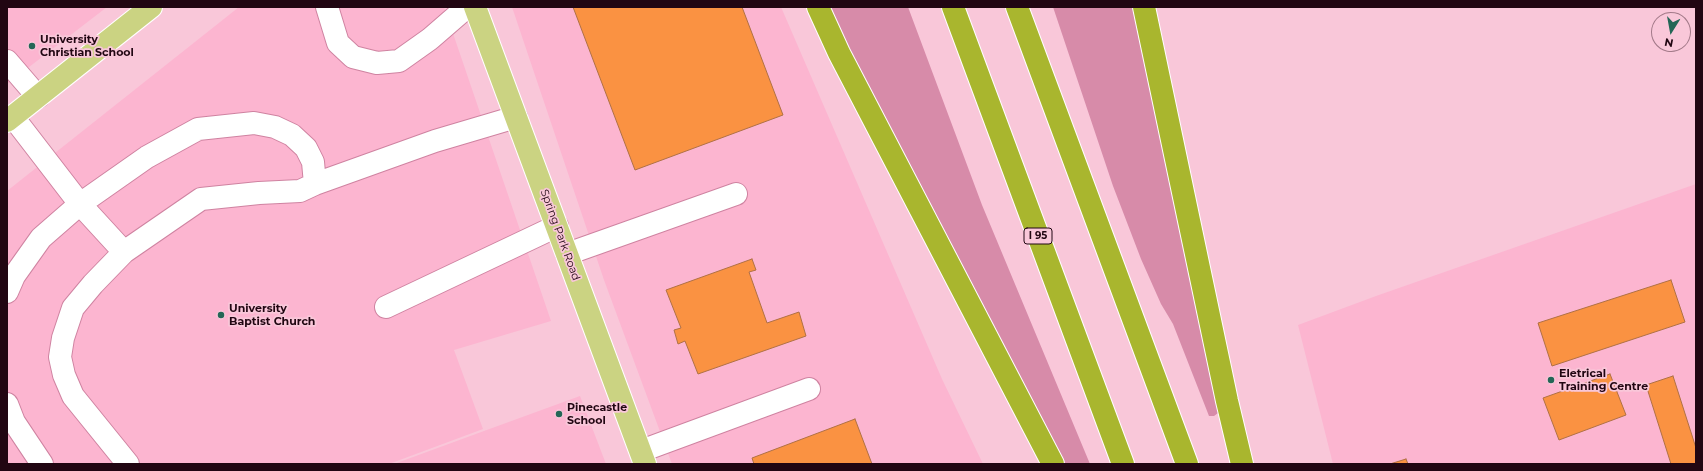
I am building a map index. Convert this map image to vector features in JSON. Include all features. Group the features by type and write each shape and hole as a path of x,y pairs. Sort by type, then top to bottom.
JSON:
{"highway":[{"path":"818,7 839,54 1053,464"},
{"name":"I 95","path":"953,7 1123,464"},
{"path":"1017,7 1187,464"},
{"path":"1144,7 1227,401 1242,464"}],"main road":[{"path":"10,119 151,7"},
{"name":"Spring Park Road","path":"475,7 643,457"}],"lane":[{"path":"327,7 338,43 354,56 377,63 399,61 430,39 468,7"},
{"path":"7,61 38,97"},
{"path":"128,464 73,396 64,375 60,358 63,338 74,308 93,284 124,252 201,199 259,193 300,191 315,184 435,141 516,117"},
{"path":"10,119 80,204 124,252"},
{"path":"7,292 14,276 42,238 80,204 147,157 198,129 254,123 275,127 292,135 306,148 313,162 315,184"},
{"path":"567,254 736,194"},
{"path":"386,307 557,226"},
{"path":"643,457 809,389"},
{"path":"7,404 14,422 42,464"}],"shaded area":[{"name":"University Christian School","path":"7,7 107,7 7,84"},
{"path":"239,7 444,7 551,321 454,350 483,429 389,464 7,464 7,191"},
{"path":"512,7 781,7 942,379 983,464 672,464 604,280"},
{"path":"828,7 908,7 982,205 1090,464 1064,464 975,297"},
{"path":"1053,7 1135,7 1219,409 1218,413 1214,416 1209,416 1173,324 1161,304 1141,259 1113,186"},
{"name":"Eletrical Training Centre","path":"1696,184 1696,464 1333,464 1298,325 1376,296"},
{"name":"Pinecastle School","path":"580,396 606,464 394,464 484,431"}],"building":[{"path":"573,7 742,7 783,115 635,170"},
{"path":"752,259 756,270 749,272 767,323 799,312 806,336 698,374 685,341 678,344 674,330 681,328 666,290"},
{"path":"1671,280 1685,322 1552,366 1538,323"},
{"path":"1610,374 1626,415 1559,440 1543,398"},
{"path":"1673,376 1696,448 1696,463 1693,464 1671,464 1646,385"},
{"path":"855,419 872,464 754,464 752,458"},
{"path":"1406,459 1408,464 1390,464"}],"place":[{"name":"University Christian School","path":"32,46"},
{"name":"University Baptist Church","path":"221,315"},
{"name":"Eletrical Training Centre","path":"1551,380"},
{"name":"Pinecastle School","path":"559,414"}]}
